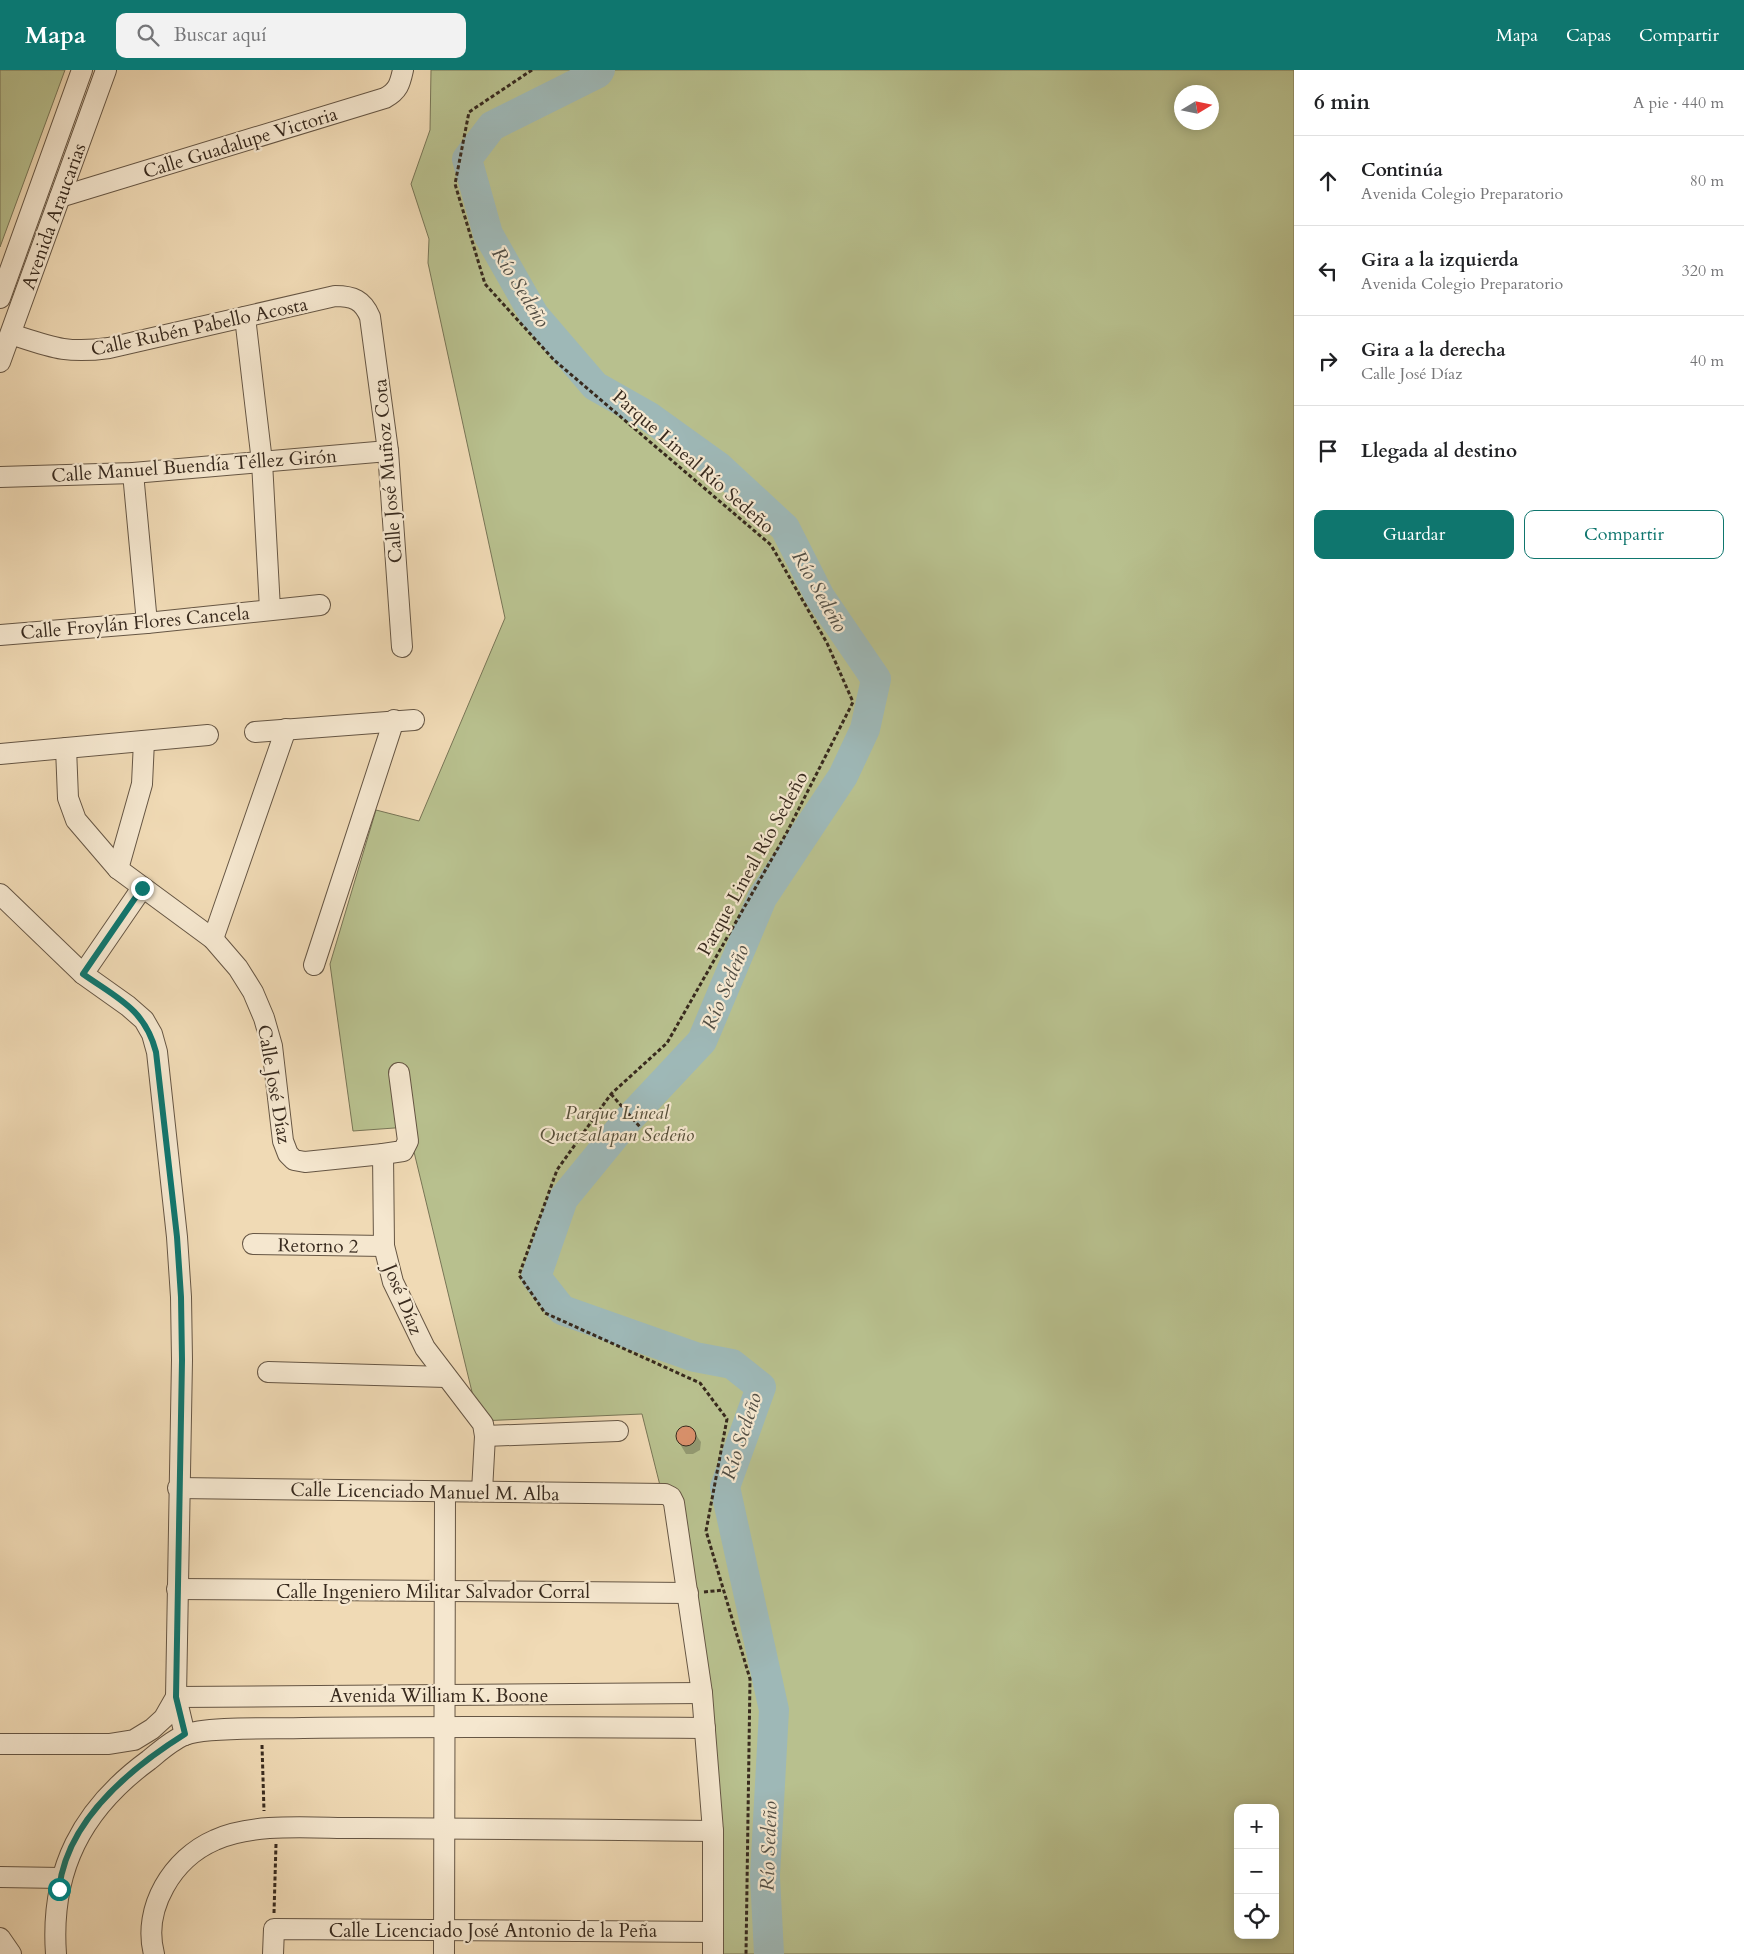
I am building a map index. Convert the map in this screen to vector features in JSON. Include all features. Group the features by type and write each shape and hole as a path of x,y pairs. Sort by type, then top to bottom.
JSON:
{"street":[{"name":"Avenida Araucarias","path":"0,298 82,70"},
{"name":"Avenida Araucarias","path":"0,362 106,70"},
{"name":"Calle Guadalupe Victoria","path":"60,197 385,98 394,93 400,86 403,70"},
{"name":"Calle Rubén Pabello Acosta","path":"11,334 58,350 83,352 109,348 335,296 349,296 358,300"},
{"name":"Calle José Muñoz Cota","path":"358,300 365,306 370,317 388,451 402,647"},
{"path":"245,317 262,462 270,609"},
{"name":"Calle Manuel Buendía Téllez Girón","path":"0,477 133,473 388,451"},
{"path":"133,473 147,623"},
{"name":"Calle Froylán Flores Cancela","path":"0,635 147,623 320,605"},
{"path":"255,732 404,720 314,965"},
{"path":"213,939 286,729"},
{"path":"0,754 208,735"},
{"path":"118,869 142,784 144,741"},
{"name":"Calle José Díaz","path":"66,748 70,809 76,820 118,869 213,939 248,984 264,1018 272,1046 280,1132 288,1154 294,1160 305,1162 383,1154"},
{"path":"83,974 142,888"},
{"path":"0,894 83,974 128,1006 144,1020 152,1034 156,1052 177,1237 181,1297 182,1360 178,1488 176,1697 185,1734 131,1773 103,1800 84,1826 61,1878 55,1940 56,1954"},
{"path":"383,1154 403,1151 408,1141 398,1073"},
{"name":"José Díaz","path":"383,1154 384,1246 393,1282 401,1303 425,1348 446,1378 483,1424 485,1436 482,1491"},
{"name":"Retorno 2","path":"253,1244 384,1246"},
{"path":"268,1372 446,1378"},
{"path":"485,1436 618,1431"},
{"name":"Calle Licenciado Manuel M. Alba","path":"178,1488 665,1494 671,1497 674,1504 688,1593"},
{"path":"444,1954 446,1828 445,1492"},
{"name":"Calle Ingeniero Militar Salvador Corral","path":"177,1589 688,1593"},
{"path":"688,1593 702,1693 713,1831 713,1954"},
{"name":"Avenida William K. Boone","path":"176,1697 702,1693"},
{"path":"0,1744 109,1744 134,1740 152,1729 164,1718 176,1697"},
{"name":"Avenida William K. Boone","path":"185,1734 196,1731 261,1729 446,1726 705,1728"},
{"path":"109,1744 118,1752 131,1773"},
{"path":"154,1954 153,1920 158,1898 173,1872 194,1851 216,1839 242,1832 271,1829 446,1828 713,1831"},
{"path":"0,1877 61,1878"},
{"path":"273,1954 274,1929"},
{"name":"Calle Licenciado José Antonio de la Peña","path":"274,1929 713,1932"},
{"path":"0,1938 11,1954"}],"path":[{"name":"Parque Lineal Río Sedeño","path":"532,70 469,112 455,184 485,284 554,360 771,545 827,643 853,702 786,834 667,1043 611,1094 640,1127"},
{"path":"261,1729 271,1829 274,1929"}],"green space":[{"path":"0,70 65,70 0,247"},
{"name":"Parque Lineal Quetzalapan Sedeño","path":"431,70 1294,70 1294,1954 707,1954 707,1672 642,1414 479,1421 408,1127 353,1131 330,964 376,810 419,821 505,618 428,263 429,239 411,184 430,130"}],"building":[{"path":"686,1426 693,1429 696,1436 693,1443 686,1446 679,1443 676,1436 679,1429"}],"waterway":[{"name":"Río Sedeño","path":"600,70 598,73 492,126 467,159 488,234 534,315 595,386 648,416 719,467 785,528 820,597 876,679 865,729 843,776 762,898 702,1041 626,1122 563,1199 536,1277 562,1310 695,1357 732,1364 761,1387 725,1487 774,1710 765,1876 769,1954"}],"route":[{"path":"59,1889 68,1856 84,1826 103,1800 131,1773 185,1734 176,1697 178,1488 182,1360 181,1297 177,1237 156,1052 152,1034 144,1020 128,1006 83,974 142,888"}]}
